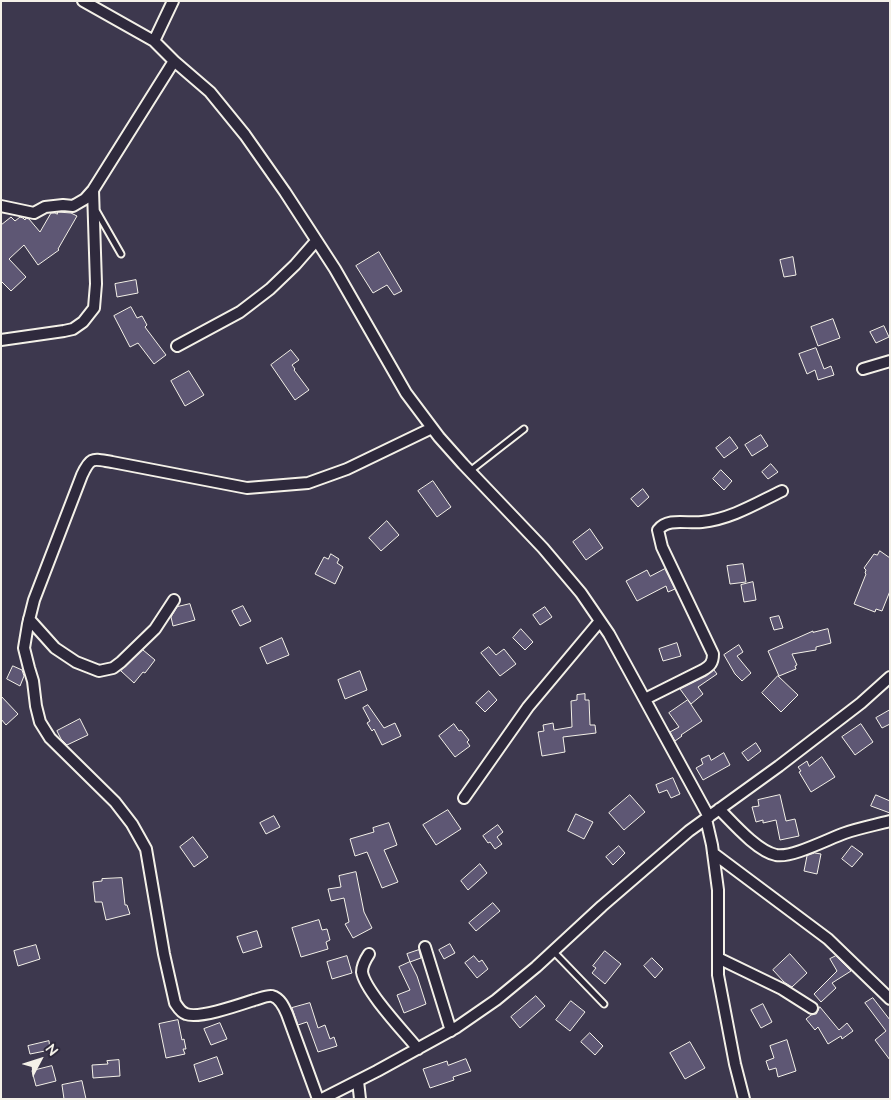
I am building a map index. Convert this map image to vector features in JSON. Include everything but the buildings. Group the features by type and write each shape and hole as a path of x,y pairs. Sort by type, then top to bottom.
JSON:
{"street":[{"path":"83,1 154,41 210,92 245,135 285,192 335,269 406,393 432,428 581,593 609,634 707,818 718,890 718,975 735,1064 744,1099"},
{"path":"154,41 173,1"},
{"path":"1,206 34,213 45,207 73,206 85,199 93,190 174,61"},
{"path":"1,340 73,329 83,322 94,308 96,284 93,190"},
{"path":"177,346 240,312 270,289 316,241"},
{"path":"863,369 890,361"},
{"path":"432,428 347,469 308,483 247,488 112,462 92,460 87,464 82,475 34,600 24,648 34,681 36,706 40,722 50,738 115,802 132,824 146,849 164,954 175,1003 179,1010 193,1015 217,1012 262,998 272,996 276,998 283,1004 320,1099 358,1081 451,1031 496,1000 689,831 779,766 861,703 890,677"},
{"path":"645,699 702,670 713,661 713,654 662,547 658,530 662,525 669,523 702,522 733,515 782,491"},
{"path":"29,619 55,648 76,662 99,671 113,668 121,662 155,629 174,600"},
{"path":"464,798 528,707 600,620"},
{"path":"719,809 743,833 776,855 790,855 847,832 890,821"},
{"path":"713,853 828,940 890,999"},
{"path":"424,947 451,1031"},
{"path":"369,954 363,964 362,973 367,984 379,1003 418,1049"},
{"path":"718,958 782,989 812,1008"},
{"path":"358,1081 360,1099"}],"lane":[{"path":"94,207 122,254"},
{"path":"470,471 524,429"},
{"path":"553,951 604,1004"}]}
